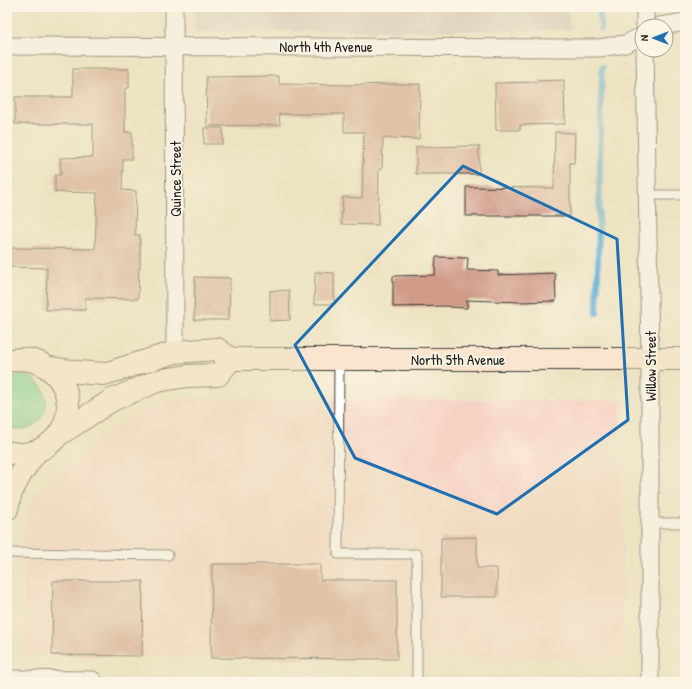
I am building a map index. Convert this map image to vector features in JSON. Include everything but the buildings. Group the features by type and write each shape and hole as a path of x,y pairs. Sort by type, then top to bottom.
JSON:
{"main road":[{"path":"7,508 11,492 22,472 36,452 49,444 60,434 112,400 157,381 187,376 218,375 231,359 217,349 175,352 104,374 49,368"},
{"path":"7,361 21,359 36,361 49,368 60,378 66,392 68,406 66,420 60,434"},
{"name":"North 5th Avenue","path":"231,359 685,359"},
{"path":"7,452 22,454 36,452"}],"street":[{"name":"Quince Street","path":"174,7 175,352"},
{"path":"645,7 645,18"},
{"path":"674,24 685,22"},
{"name":"North 4th Avenue","path":"7,46 599,48 625,44 634,40"},
{"name":"Willow Street","path":"645,58 650,359 650,682"},
{"path":"7,681 92,682"}],"lane":[{"path":"648,195 685,195"},
{"path":"339,359 338,554 417,554 417,682"},
{"path":"650,523 685,523"},
{"path":"7,552 168,555"}],"highlighted area":[{"path":"463,166 617,239 628,420 497,514 355,458 295,345"}],"shaded area":[{"path":"195,7 567,7 571,30 195,32"},
{"path":"177,398 621,401 625,660 23,655 24,531 33,497 122,422"}],"green space":[{"path":"17,375 26,376 35,380 44,391 46,400 42,418 27,428 18,429 7,426 7,378"}],"waterway":[{"path":"599,7 601,29"},
{"path":"597,313 602,67"}]}
